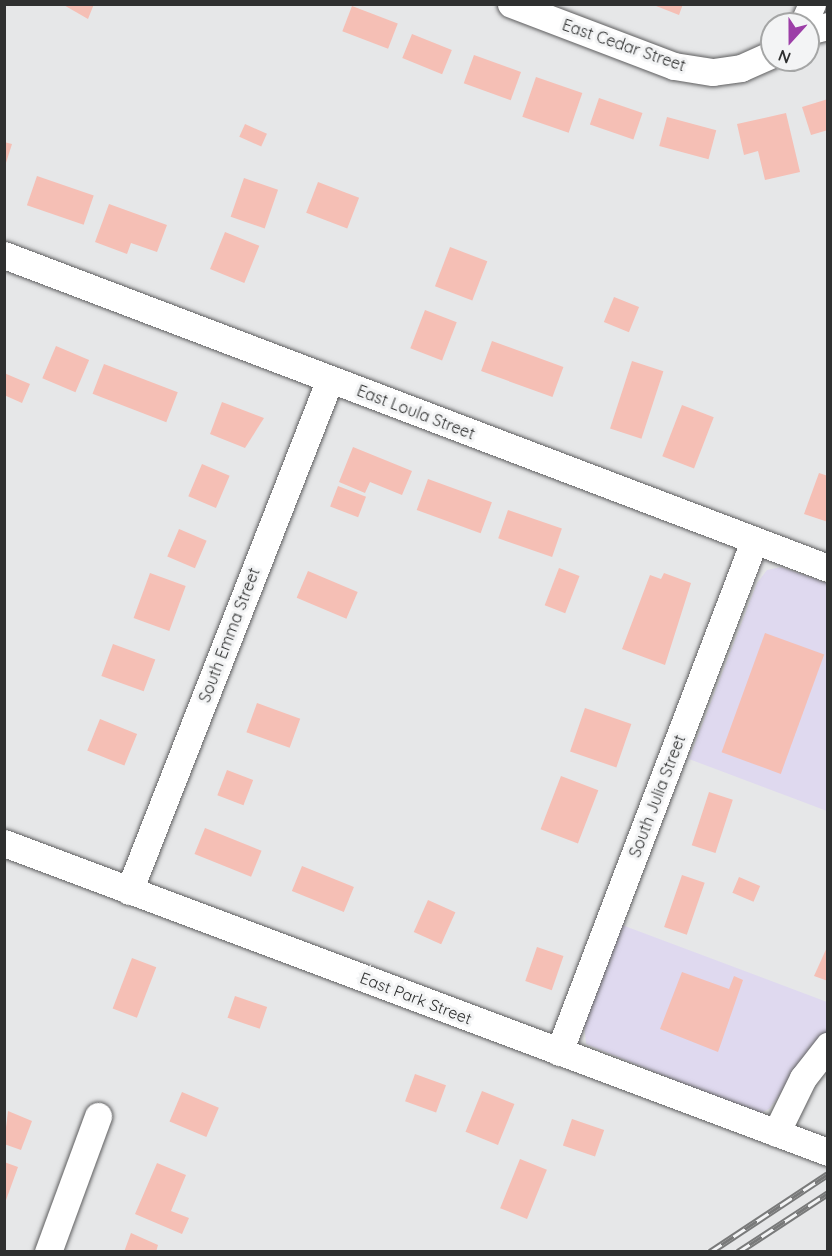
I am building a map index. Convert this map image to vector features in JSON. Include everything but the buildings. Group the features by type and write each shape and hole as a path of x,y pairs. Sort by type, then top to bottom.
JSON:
{"street":[{"name":"East Cedar Street","path":"511,4 674,66 713,72 741,68 760,59"},
{"name":"East Loula Street","path":"4,255 828,568"},
{"name":"South Emma Street","path":"129,891 330,379"},
{"name":"South Julia Street","path":"559,1052 754,541"},
{"name":"East Park Street","path":"4,843 828,1152"},
{"path":"776,1132 803,1078 828,1046"},
{"path":"48,1251 98,1116"}],"shaded area":[{"path":"781,567 827,583 827,811 689,759 757,583 767,570"},
{"path":"622,925 827,1002 827,1031 769,1109 758,1114 586,1044 584,1023"}],"railway":[{"path":"710,1252 828,1174"},
{"path":"738,1252 828,1193"}]}
